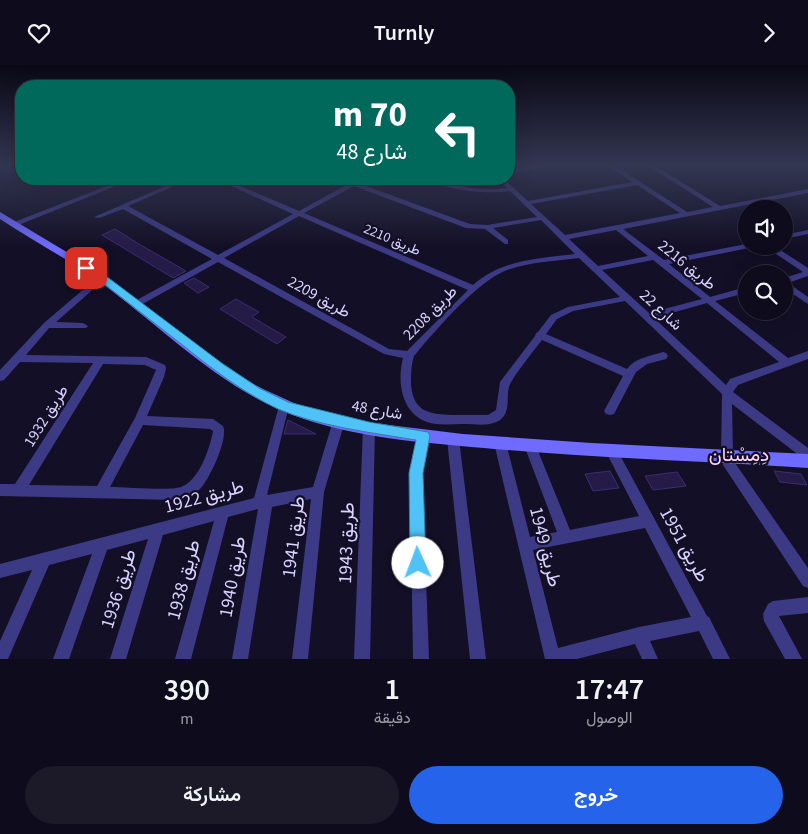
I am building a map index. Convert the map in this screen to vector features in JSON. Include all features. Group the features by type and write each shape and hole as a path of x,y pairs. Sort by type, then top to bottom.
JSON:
{"street":[{"path":"13,224 94,193"},
{"path":"97,217 154,193"},
{"name":"طريق 2210","path":"252,193 474,289"},
{"path":"136,304 336,193"},
{"path":"378,193 463,225 487,227 542,218"},
{"name":"شارع 22","path":"515,193 727,393 746,410 808,455"},
{"path":"526,203 584,193"},
{"path":"653,193 684,213"},
{"path":"694,193 717,207"},
{"path":"563,237 684,213 802,193"},
{"name":"طريق 2209","path":"123,206 387,352 409,355"},
{"name":"شارع 48","path":"0,215 102,278 218,367 255,391 284,406 339,421 423,436 530,445 808,461"},
{"path":"487,227 505,242"},
{"name":"طريق 2216","path":"617,227 786,362"},
{"path":"793,234 808,232"},
{"path":"662,263 738,248"},
{"name":"طريق 2208","path":"581,255 505,268 492,274 474,289 409,355 406,365 406,386 409,402 413,409 426,417 435,419 489,420 496,417 501,412 504,385 554,317 565,311 626,298"},
{"path":"781,255 808,273"},
{"path":"596,269 654,257"},
{"path":"793,279 808,273"},
{"path":"0,377 47,325 102,278"},
{"path":"793,290 808,301"},
{"path":"646,317 706,299 738,292"},
{"path":"47,325 84,326"},
{"path":"539,335 628,374"},
{"path":"808,355 734,383 727,393 727,456 733,471 808,581"},
{"path":"610,411 628,374 637,364 663,356"},
{"name":"طريق 1932","path":"16,359 146,361 161,368 159,377 140,420 100,493"},
{"name":"طريق 1932","path":"18,490 101,359"},
{"name":"طريق 1940","path":"240,659 263,502 284,406"},
{"path":"0,490 183,493 190,490 202,479 219,433 216,426 140,420"},
{"name":"طريق 1941","path":"300,659 318,492 339,421"},
{"name":"طريق 1943","path":"362,659 369,427"},
{"path":"421,659 416,473 423,436"},
{"path":"453,439 478,659"},
{"name":"طريق 1949","path":"500,443 553,658"},
{"path":"530,445 566,537"},
{"name":"طريق 1951","path":"611,450 722,659"},
{"name":"طريق 1922","path":"0,571 263,502 318,492"},
{"name":"طريق 1938","path":"183,659 224,512"},
{"path":"525,545 649,521"},
{"name":"طريق 1936","path":"118,659 158,530"},
{"path":"61,659 102,545"},
{"path":"0,659 44,560"},
{"path":"794,659 772,621 771,614 773,609 808,605"},
{"path":"553,658 639,635 704,622"},
{"path":"639,635 650,659"}],"building":[{"path":"115,229 186,271 173,278 102,235"},
{"path":"194,278 209,287 198,293 184,283"},
{"path":"236,299 259,312 252,317 286,337 277,344 220,309"},
{"path":"288,420 316,434 284,434"},
{"path":"610,471 619,488 593,491 585,474"},
{"path":"774,471 801,474 807,485 780,482"},
{"path":"677,472 686,486 653,490 645,476"}],"district":[{"name":"دِمِسْتان","path":"739,455"}],"route":[{"path":"86,268 102,278 218,367 255,391 284,406 339,421 423,436 416,464 418,563"}]}
